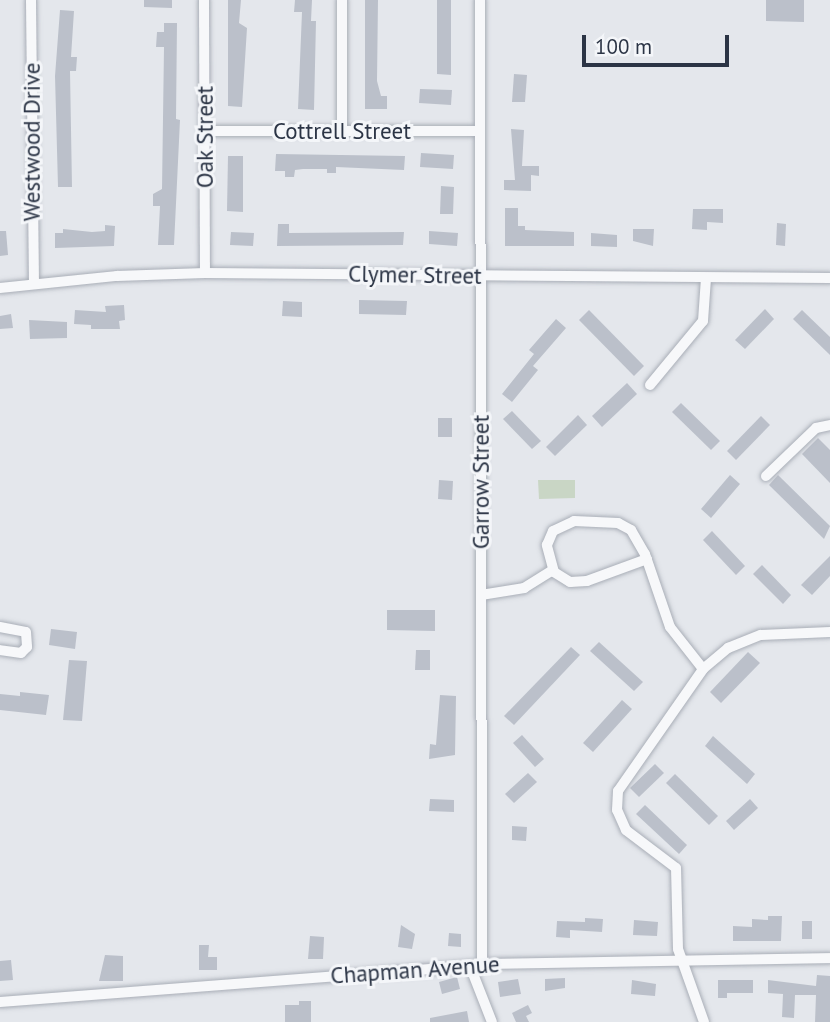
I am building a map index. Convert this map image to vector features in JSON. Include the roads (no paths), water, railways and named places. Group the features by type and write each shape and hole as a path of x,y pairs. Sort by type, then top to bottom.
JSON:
{"street":[{"name":"Westwood Drive","path":"31,0 34,284"},
{"name":"Oak Street","path":"204,0 205,273"},
{"path":"342,0 342,131"},
{"name":"Garrow Street","path":"480,0 482,965"},
{"name":"Cottrell Street","path":"204,131 480,131"},
{"name":"Clymer Street","path":"0,288 205,273 830,278"},
{"path":"650,384 703,321 706,278"},
{"path":"766,476 817,428 830,425"},
{"path":"552,570 549,538 559,526 574,521 625,526 637,537 647,559 670,627 703,669"},
{"path":"552,570 579,583 647,559"},
{"path":"481,595 524,588 552,570"},
{"path":"0,627 20,628 26,632 27,647 21,653 0,650"},
{"path":"704,1022 680,958 676,868 626,830 617,810 618,791 703,669 744,639 779,632 830,632"},
{"name":"Chapman Avenue","path":"0,1002 482,965 680,958 830,958"},
{"path":"470,966 492,1022"}]}
